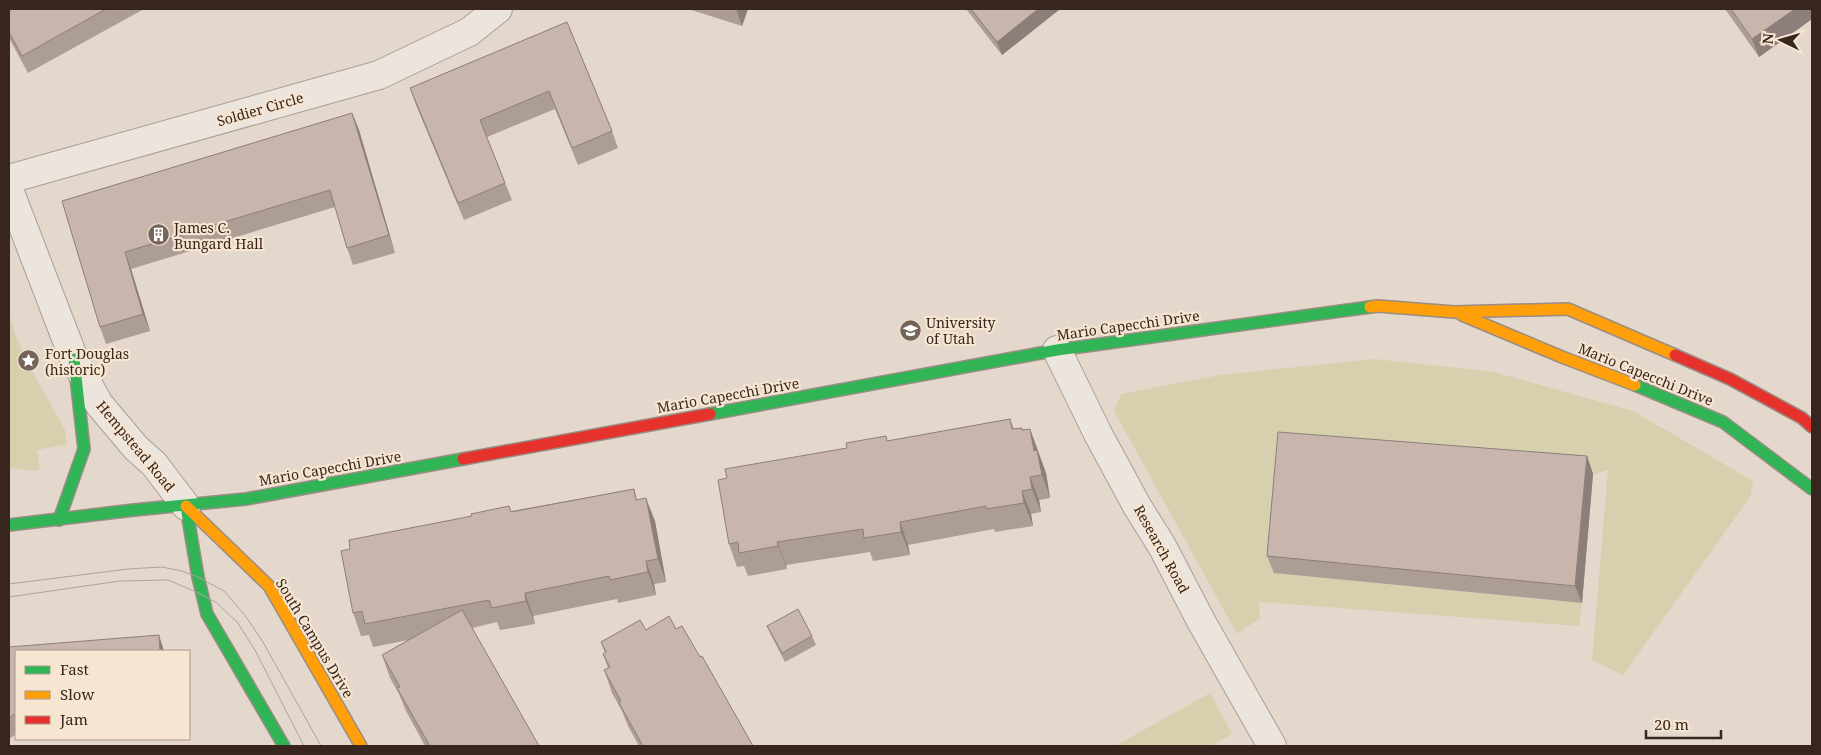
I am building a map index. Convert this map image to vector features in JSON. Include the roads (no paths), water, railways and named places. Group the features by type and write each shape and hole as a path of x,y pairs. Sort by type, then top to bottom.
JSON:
{"main road":[{"name":"Mario Capecchi Drive","path":"9,525 266,496 1057,350 1378,306 1454,312 1568,309 1730,379 1802,418 1812,427"},
{"name":"Mario Capecchi Drive","path":"1454,312 1723,422 1812,489"},
{"path":"59,520 84,448 74,359"},
{"path":"186,506 198,578 207,614 284,746"},
{"name":"South Campus Drive","path":"186,506 269,586 361,746"}],"street":[{"name":"Soldier Circle","path":"9,179 379,75 469,32 498,9"},
{"name":"Hempstead Road","path":"9,190 74,359 99,404 136,448 154,464 186,506"},
{"name":"Research Road","path":"1057,350 1101,441 1137,506 1162,546 1201,621 1272,746"}],"tram line":[{"path":"9,584 128,569 162,567 198,577 224,591 244,614 263,642 321,746"},
{"path":"9,597 120,581 168,580 201,594 217,603 238,623 256,652 304,746"}],"place":[{"name":"James C. Bungard Hall","path":"158,235"},
{"name":"University of Utah","path":"910,330"},
{"name":"Fort Douglas (historic)","path":"29,361"}]}
